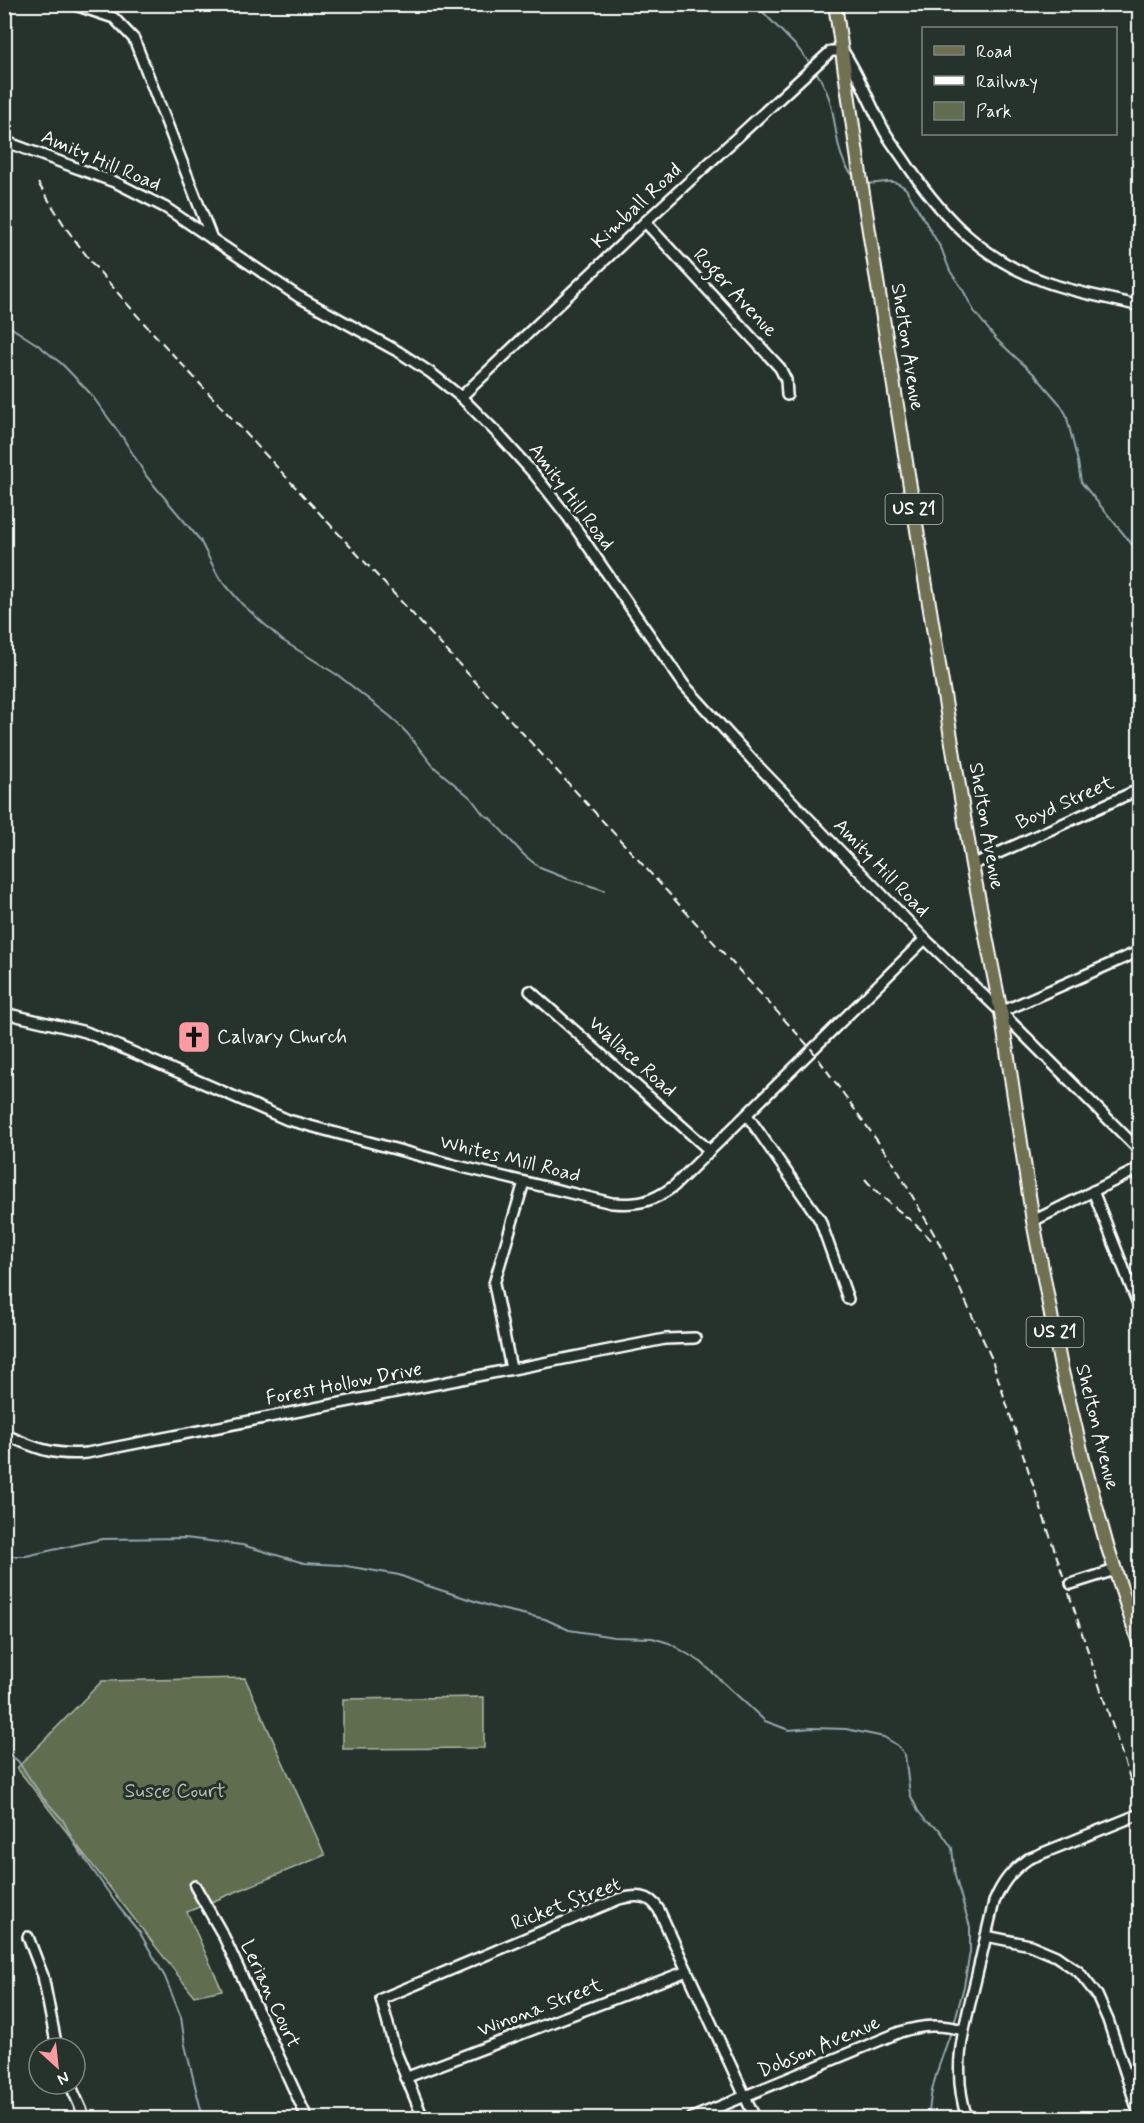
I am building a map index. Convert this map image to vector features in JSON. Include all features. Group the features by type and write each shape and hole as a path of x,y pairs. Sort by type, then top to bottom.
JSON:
{"main road":[{"name":"Shelton Avenue","path":"835,4 863,193 972,865 1001,1012 1033,1221 1061,1367 1084,1463 1140,1646"}],"street":[{"path":"78,6 114,18 134,39 212,239"},
{"name":"Kimball Road","path":"461,397 645,222 831,51 843,51"},
{"path":"843,51 854,67 886,133 917,179 947,219 976,244 1002,262 1047,283 1140,306"},
{"name":"Amity Hill Road","path":"4,141 75,166 132,190 166,208 299,297 399,352 431,373 461,397 535,475 568,517 684,685 754,764 925,939 1140,1151"},
{"name":"Roger Avenue","path":"645,222 780,368 786,380 787,394"},
{"name":"Boyd Street","path":"972,865 1140,789"},
{"name":"Whites Mill Road","path":"4,1013 86,1032 288,1120 524,1182 612,1203 634,1205 656,1199 672,1188 925,939"},
{"path":"1001,1012 1140,951"},
{"name":"Wallace Road","path":"530,991 710,1151"},
{"path":"747,1115 819,1220 848,1299"},
{"path":"1033,1221 1140,1168"},
{"path":"511,1369 494,1284 524,1182"},
{"path":"1093,1191 1140,1309"},
{"name":"Forest Hollow Drive","path":"4,1434 50,1453 87,1454 665,1339 694,1338"},
{"path":"1071,1584 1115,1570"},
{"path":"967,2118 960,2086 959,2061 963,2030 986,1936 1002,1885 1013,1870 1028,1859 1140,1814"},
{"name":"Lerian Court","path":"195,1886 224,1937 307,2118"},
{"name":"Ricket Street","path":"405,2078 389,2033 381,1999 619,1899 639,1896 654,1902 755,2118"},
{"path":"986,1936 1030,1945 1056,1956 1079,1972 1097,1995 1108,2020 1140,2118"},
{"path":"28,1937 43,1976 55,2036"},
{"name":"Winona Street","path":"405,2078 687,1971"},
{"name":"Dobson Avenue","path":"692,2118 900,2032 921,2026 942,2025 963,2030"},
{"path":"405,2078 423,2118"},
{"path":"75,2096 85,2118"}],"green space":[{"name":"Susce Court","path":"245,1678 325,1855 187,1912 222,1990 194,1996 17,1768 102,1681"},
{"path":"484,1697 484,1748 343,1749 343,1699"}],"waterway":[{"path":"755,4 797,47 811,65"},
{"path":"815,70 829,98 845,165 857,179"},
{"path":"864,183 891,182 906,189 974,311 996,339 1035,375 1060,404 1066,414 1081,482 1140,554"},
{"path":"4,323 62,364 90,393 123,438 147,477 200,540 218,576 242,604 282,640 339,676 391,717 434,767 471,798 483,814 490,818 524,855 540,868 604,890"},
{"path":"4,1556 26,1556 102,1539 185,1538 242,1545 304,1563 340,1565 399,1575 496,1608 545,1619 569,1630 614,1637 652,1638 669,1643 701,1662 765,1721 789,1730 846,1729 884,1737 897,1745 905,1755 910,1794 918,1811 926,1821 939,1829 952,1848 955,1876 970,1927 970,1952 954,2024"},
{"path":"4,1750 18,1761 43,1798 63,1820 76,1846 140,1933 165,1977 181,2017 185,2045 203,2118"},
{"path":"929,2118 934,2084 952,2029"}],"railway":[{"path":"38,183 66,228 92,263 142,321 812,1050 894,1164 938,1241 991,1357 1140,1809"},
{"path":"865,1179 932,1241"}],"place":[{"name":"Calvary Church","path":"194,1037"}]}
